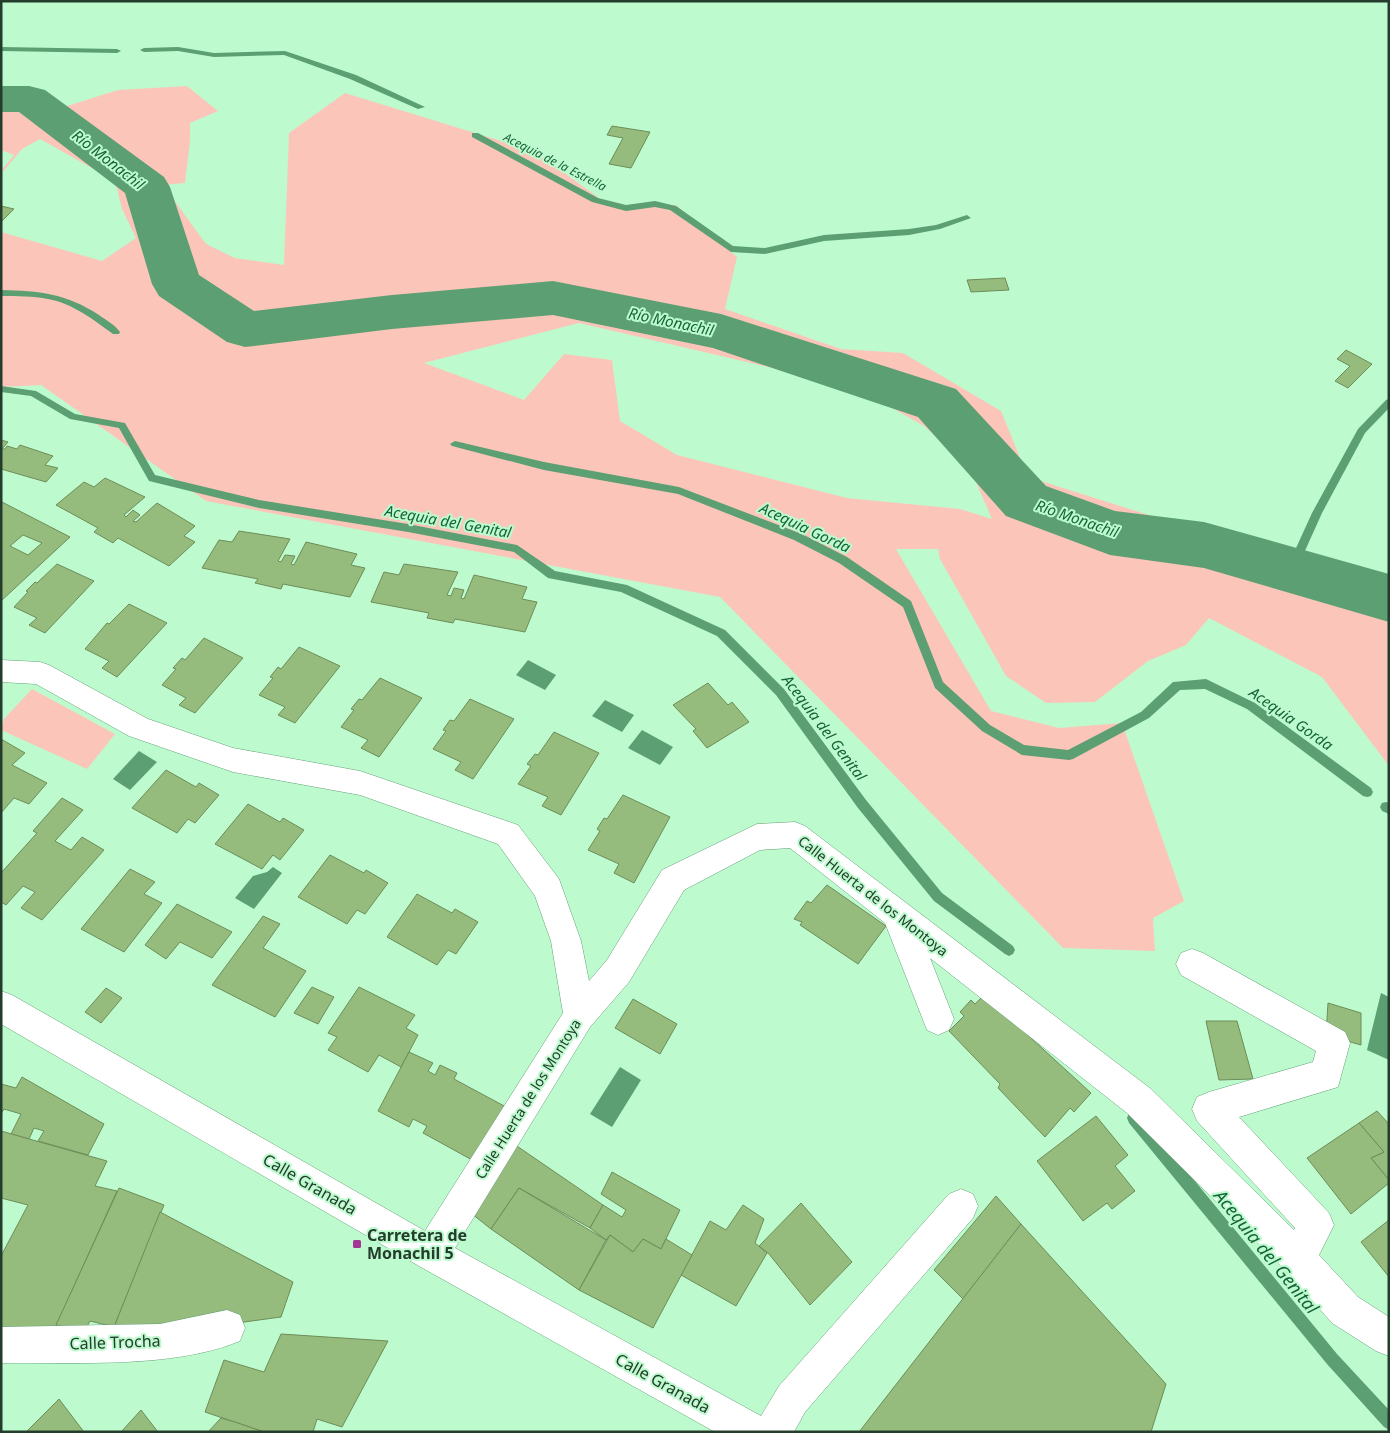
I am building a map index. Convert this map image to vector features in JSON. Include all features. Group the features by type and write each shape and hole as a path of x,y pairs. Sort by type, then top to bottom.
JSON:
{"street":[{"path":"1,671 40,673 139,728 233,760 360,783 508,834 548,889 566,941 579,1016"},
{"name":"Calle Huerta de los Montoya","path":"431,1254 579,1016 618,971 673,880 757,837 795,835 1139,1101 1297,1258 1345,1310 1389,1338"},
{"path":"897,914 938,1019"},
{"path":"1192,964 1334,1043 1326,1075 1209,1109 1317,1225 1297,1258"},
{"name":"Calle Granada","path":"1,1006 431,1254 752,1432"},
{"path":"773,1432 792,1399 961,1206"},
{"name":"Calle Trocha","path":"1,1345 160,1342 227,1328"}],"shaded area":[{"path":"187,86 218,111 190,123 185,183 163,185 206,244 235,258 284,265 289,133 345,93 534,151 610,206 676,205 737,257 725,309 841,349 903,353 1001,411 1028,477 1368,584 1389,587 1389,766 1322,677 1209,618 1186,645 1148,661 1095,702 1046,703 1006,676 940,559 938,549 896,549 991,711 1059,728 1122,723 1184,901 1153,918 1155,951 1063,948 720,597 206,501 41,385 1,387 1,232 102,261 136,238 122,209 115,181 40,139 22,149 1,174 1,171 14,155 1,150 1,93 28,89 67,106 118,90","holes":["579,323 855,387 924,426 969,466 992,519 960,509 847,498 677,455 620,421 612,360 564,354 524,400 424,363"]},
{"path":"528,660 556,675 545,690 516,675"},
{"path":"32,689 115,734 87,769 1,730 4,719"},
{"path":"605,700 634,715 622,732 592,716"},
{"path":"642,730 673,747 660,765 628,748"},
{"path":"139,751 157,762 130,790 113,779"},
{"path":"273,867 282,873 254,909 235,898 253,876 267,872"},
{"path":"1381,993 1389,997 1389,1060 1367,1050"},
{"path":"620,1067 641,1080 612,1127 590,1114"}],"building":[{"path":"612,126 650,132 631,168 609,164 623,138 607,135"},
{"path":"1,206 14,209 1,222"},
{"path":"1005,278 1009,290 971,292 967,280"},
{"path":"1346,350 1372,364 1348,388 1335,381 1350,366 1337,359"},
{"path":"1,440 8,442 2,449 5,449 7,446 17,449 20,445 53,456 45,465 58,468 46,482 1,469"},
{"path":"105,478 145,497 124,515 126,517 133,510 140,515 133,521 136,522 157,503 195,526 184,536 195,542 169,566 118,538 113,543 94,532 98,528 56,505 84,482 94,487"},
{"path":"1,502 70,537 1,601","holes":["23,535 42,543 28,555 10,546"]},
{"path":"239,531 290,539 278,561 281,562 285,555 295,556 291,564 294,565 306,542 357,554 351,565 365,568 350,597 283,584 281,589 255,583 258,579 202,568 219,540 232,542"},
{"path":"57,564 94,581 45,633 29,625 37,618 14,607 35,582 37,583"},
{"path":"404,564 458,572 447,595 451,596 454,588 464,590 461,598 464,599 474,575 527,587 522,599 537,602 525,632 455,619 453,623 427,618 429,613 371,602 384,572 399,575"},
{"path":"129,604 167,623 117,677 102,668 109,661 85,649 107,623 109,624"},
{"path":"204,638 243,658 195,713 179,705 186,698 162,685 176,669 173,668 182,658 185,660"},
{"path":"299,647 340,666 295,723 278,715 285,707 259,695 273,678 270,677 278,667 281,669"},
{"path":"380,678 422,698 379,757 361,748 368,740 341,727 354,710 351,709 359,699 362,700"},
{"path":"708,683 728,705 732,702 749,722 707,748 693,731 696,729 673,705"},
{"path":"470,699 514,719 473,779 455,770 461,762 433,749 446,731 443,730 450,720 454,721"},
{"path":"554,732 599,753 561,815 542,806 548,797 518,784 531,766 527,764 535,754 538,755"},
{"path":"1,739 25,753 12,765 47,783 29,804 14,798 1,813"},
{"path":"166,770 196,787 199,783 219,795 195,823 188,819 177,833 132,808"},
{"path":"623,795 670,817 634,883 614,873 619,864 588,850 600,831 597,829 604,818 607,819"},
{"path":"62,798 83,810 55,841 71,850 82,837 104,850 42,920 21,908 35,892 23,886 6,905 1,902 1,873 37,833 33,831"},
{"path":"248,804 280,822 283,818 304,830 280,860 273,855 262,869 215,844"},
{"path":"330,855 364,873 366,870 388,883 365,914 357,910 347,924 298,897"},
{"path":"130,869 155,882 144,894 162,903 124,952 81,929"},
{"path":"827,885 886,926 858,964 800,925 802,922 794,919 807,901 811,903"},
{"path":"417,894 452,913 455,909 478,922 456,954 448,950 437,965 387,937"},
{"path":"177,904 232,932 212,958 180,942 166,959 145,945"},
{"path":"263,916 280,924 263,948 306,971 275,1017 212,985"},
{"path":"312,987 334,997 318,1024 294,1013"},
{"path":"359,987 415,1015 406,1028 418,1035 401,1067 379,1055 368,1072 328,1050 337,1037 328,1033"},
{"path":"106,988 122,998 101,1023 85,1012"},
{"path":"984,995 1091,1093 1074,1112 1070,1108 1045,1137 998,1088 1000,1084 949,1031 964,1016 960,1012 971,1000 975,1004"},
{"path":"633,999 677,1024 660,1054 615,1028"},
{"path":"1328,1003 1361,1013 1361,1045 1326,1035"},
{"path":"1206,1021 1237,1021 1253,1079 1219,1080"},
{"path":"409,1052 433,1063 428,1071 435,1075 440,1065 457,1073 454,1079 506,1107 474,1161 423,1133 427,1126 413,1119 409,1127 378,1111"},
{"path":"22,1077 104,1124 88,1155 38,1141 44,1131 34,1128 29,1139 11,1134 21,1114 4,1109 1,1114 1,1084 16,1088"},
{"path":"1377,1111 1389,1124 1389,1180 1371,1158 1384,1152 1359,1123"},
{"path":"1096,1116 1128,1155 1115,1166 1135,1191 1112,1209 1107,1203 1083,1221 1037,1161"},
{"path":"1359,1123 1384,1152 1371,1158 1389,1180 1389,1183 1351,1214 1307,1158"},
{"path":"1,1131 107,1161 95,1186 117,1191 53,1333 1,1334 1,1256 28,1205 1,1198"},
{"path":"511,1142 603,1205 590,1228 519,1188 491,1229 467,1210"},
{"path":"612,1172 680,1210 661,1249 643,1239 633,1252 610,1235 606,1240 590,1228 603,1205 622,1217 626,1210 601,1194"},
{"path":"119,1188 164,1205 114,1327 90,1321 84,1332 56,1325"},
{"path":"519,1188 606,1240 579,1290 491,1229"},
{"path":"996,1196 1021,1224 963,1299 934,1270"},
{"path":"801,1203 852,1262 810,1305 769,1254 759,1246"},
{"path":"743,1205 764,1219 755,1243 767,1253 736,1306 681,1275 710,1221 726,1230"},
{"path":"160,1212 293,1282 281,1317 193,1329 114,1327"},
{"path":"1389,1220 1389,1277 1361,1242"},
{"path":"1021,1224 1166,1384 1151,1432 859,1432"},
{"path":"610,1235 633,1252 643,1239 661,1249 666,1239 692,1255 653,1328 579,1290"},
{"path":"281,1334 388,1341 342,1427 317,1419 313,1432 264,1432 205,1412 224,1360 264,1372"},
{"path":"59,1399 84,1432 26,1432"},
{"path":"141,1410 158,1432 121,1432"},
{"path":"221,1418 235,1422 264,1432 208,1432"}],"waterway":[{"name":"Acequia de la Estrella","path":"1,49 117,51"},
{"name":"Acequia de la Estrella","path":"144,50 178,49 214,55 285,53 353,77 421,107"},
{"name":"Río Monachil","path":"1,99 29,99 147,187 177,284 245,330 392,312 553,298 721,332 937,403 1026,501 1110,533 1204,545 1389,598"},
{"name":"Acequia de la Estrella","path":"475,135 595,200 626,208 655,204 673,208 731,249 765,251 824,238 909,232 937,227 967,218"},
{"name":"Acequia Gorda","path":"1,293 56,297 84,310 116,332"},
{"name":"Acequia del Genital","path":"1,389 33,393 73,417 122,425 152,478 259,504 408,528 517,549 552,575 623,588 721,633 780,692 862,804 938,897 1009,950"},
{"path":"1291,570 1317,513 1361,431 1389,402"},
{"name":"Acequia Gorda","path":"455,444 544,466 679,491 798,537 843,560 907,604 939,685 986,728 1022,750 1069,755 1145,715 1177,685 1206,684 1251,706 1367,792"},
{"name":"Acequia del Genital","path":"1134,1118 1332,1359 1389,1422"}],"place":[{"name":"Carretera de Monachil 5","path":"357,1244"}]}
